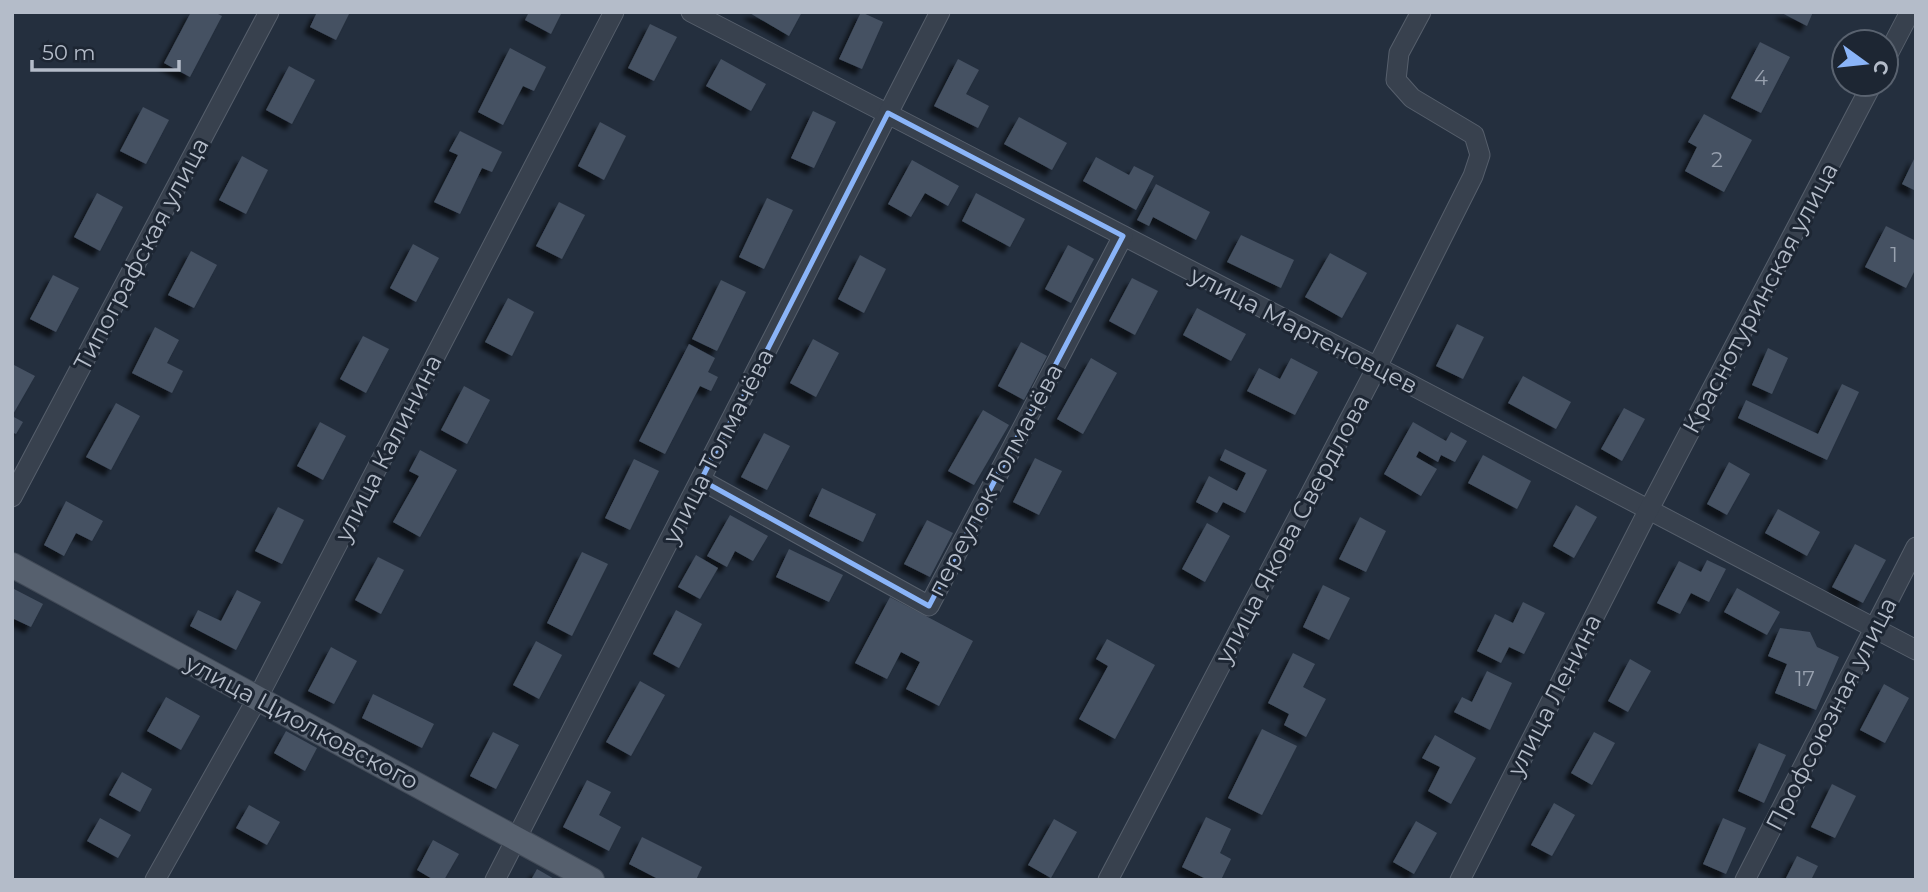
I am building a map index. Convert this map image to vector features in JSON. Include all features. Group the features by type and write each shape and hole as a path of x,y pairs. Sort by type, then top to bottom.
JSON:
{"main road":[{"name":"улица Циолковского","path":"12,565 592,880"}],"street":[{"name":"Типографская улица","path":"12,497 269,12"},
{"name":"улица Калинина","path":"155,880 257,699 614,12"},
{"name":"улица Мартеновцев","path":"691,12 1916,650"},
{"name":"улица Толмачёва","path":"495,880 940,12"},
{"name":"улица Якова Свердлова","path":"1108,880 1377,367 1473,176 1480,155 1474,135 1412,98 1396,80 1399,53 1421,12"},
{"path":"1900,31 1910,12"},
{"name":"Краснотуринская улица","path":"1648,511 1865,98"},
{"name":"переулок Толмачёва","path":"701,480 929,606 1123,236"},
{"name":"улица Ленина","path":"1460,880 1648,511"},
{"name":"Профсоюзная улица","path":"1745,880 1916,547"}],"highlighted area":[{"path":"888,113 1123,236 929,606 701,480"}],"building":[{"path":"191,12 214,12 222,16 190,77 164,63"},
{"path":"317,12 350,12 336,40 310,27"},
{"path":"529,12 562,12 551,34 525,20"},
{"path":"748,12 802,12 789,36"},
{"path":"861,12 883,22 862,69 839,59"},
{"path":"1780,12 1813,12 1807,26"},
{"path":"650,24 677,37 654,81 628,68"},
{"path":"1760,42 1790,57 1761,113 1731,98"},
{"path":"510,48 546,67 534,91 523,86 503,125 478,112"},
{"path":"721,59 766,84 751,111 706,86"},
{"path":"958,59 979,70 966,94 989,106 978,128 934,106"},
{"path":"289,66 315,80 292,124 266,110"},
{"path":"143,107 169,120 146,164 120,151"},
{"path":"813,111 836,122 814,168 791,158"},
{"path":"1704,114 1752,140 1724,192 1685,171 1697,147 1688,142"},
{"path":"1019,117 1067,143 1052,170 1004,144"},
{"path":"600,122 626,136 604,180 578,166"},
{"path":"460,131 502,152 492,172 482,168 460,214 434,202 458,155 449,151"},
{"path":"1916,155 1916,191 1902,184"},
{"path":"242,156 268,170 246,214 219,200"},
{"path":"1096,157 1129,175 1134,166 1154,176 1136,210 1083,181"},
{"path":"912,160 959,186 948,206 925,193 911,217 888,204"},
{"path":"1156,184 1210,212 1196,240 1153,217 1149,226 1137,220"},
{"path":"97,193 123,207 100,251 74,237"},
{"path":"976,193 1025,219 1010,247 962,221"},
{"path":"767,198 793,210 764,269 739,257"},
{"path":"559,202 585,215 562,259 536,246"},
{"path":"1886,226 1916,241 1916,268 1906,288 1865,267"},
{"path":"1241,235 1294,260 1281,288 1227,262"},
{"path":"413,244 439,258 416,302 390,288"},
{"path":"1068,245 1094,259 1071,303 1045,289"},
{"path":"191,251 217,265 194,308 168,295"},
{"path":"1330,253 1367,273 1342,318 1305,297"},
{"path":"860,255 886,269 864,313 838,299"},
{"path":"53,275 79,288 56,332 30,319"},
{"path":"1132,278 1158,291 1135,335 1109,321"},
{"path":"721,280 746,292 717,351 692,339"},
{"path":"508,298 534,312 512,356 485,342"},
{"path":"1197,308 1246,334 1231,361 1183,335"},
{"path":"1457,324 1484,337 1463,379 1436,366"},
{"path":"155,327 179,340 167,363 183,371 172,393 132,373"},
{"path":"363,336 389,349 366,393 340,379"},
{"path":"813,339 839,353 816,397 790,383"},
{"path":"1021,342 1047,356 1024,400 998,386"},
{"path":"689,344 715,358 708,372 718,377 711,391 700,386 665,454 639,441"},
{"path":"1768,348 1788,358 1772,394 1752,385"},
{"path":"1091,358 1117,373 1083,434 1057,419"},
{"path":"1291,358 1318,372 1295,415 1247,391 1259,368 1280,379"},
{"path":"14,365 35,376 12,416 12,367"},
{"path":"1523,376 1571,402 1556,429 1508,403"},
{"path":"1842,384 1859,392 1827,460 1738,418 1746,400 1818,434"},
{"path":"464,386 490,400 467,444 441,430"},
{"path":"116,403 140,416 111,470 86,457"},
{"path":"1624,408 1645,419 1622,461 1601,449"},
{"path":"983,410 1009,425 974,485 948,471"},
{"path":"12,416 23,422 16,434 12,432"},
{"path":"320,422 346,436 323,480 297,466"},
{"path":"1413,422 1446,441 1451,432 1467,441 1455,462 1441,455 1438,462 1419,451 1416,457 1437,469 1421,496 1384,474"},
{"path":"764,433 790,446 767,490 741,477"},
{"path":"1225,449 1267,470 1245,513 1223,502 1217,513 1196,502 1209,476 1237,491 1246,473 1220,460"},
{"path":"420,450 457,470 420,537 393,522 419,476 409,471"},
{"path":"1483,455 1531,481 1517,509 1468,483"},
{"path":"1035,458 1062,471 1039,515 1013,502"},
{"path":"634,459 659,471 630,530 605,518"},
{"path":"1729,462 1750,474 1727,515 1707,504"},
{"path":"822,488 876,514 863,542 809,516"},
{"path":"66,501 103,521 92,541 76,533 64,556 44,545"},
{"path":"1576,505 1597,517 1574,558 1553,546"},
{"path":"278,507 304,520 282,564 255,551"},
{"path":"1778,509 1820,532 1807,556 1765,533"},
{"path":"730,515 768,536 753,561 735,551 727,567 707,556"},
{"path":"1360,517 1386,531 1366,572 1339,559"},
{"path":"927,520 953,533 930,577 904,564"},
{"path":"1207,523 1230,536 1205,582 1182,569"},
{"path":"1855,544 1886,560 1863,603 1832,587"},
{"path":"789,549 843,575 829,602 776,577"},
{"path":"582,552 608,564 572,636 547,623"},
{"path":"696,555 718,568 700,599 678,587"},
{"path":"378,557 404,570 381,614 355,600"},
{"path":"1707,560 1726,569 1709,602 1691,593 1680,614 1657,603 1679,561 1701,572"},
{"path":"1323,585 1350,598 1329,640 1303,627"},
{"path":"1737,588 1780,612 1767,635 1724,612"},
{"path":"14,589 43,604 31,627 12,618"},
{"path":"237,590 261,602 236,650 190,626 198,610 221,621"},
{"path":"890,597 973,641 939,706 906,689 920,662 901,652 887,679 855,663"},
{"path":"1523,602 1545,613 1524,654 1509,647 1501,663 1477,651 1495,614 1513,623"},
{"path":"676,610 702,624 679,668 653,654"},
{"path":"1780,628 1810,632 1817,647 1839,657 1816,710 1775,693 1787,664 1768,656"},
{"path":"1107,639 1155,665 1115,739 1079,719 1108,666 1096,659"},
{"path":"536,641 562,655 539,699 513,685"},
{"path":"331,647 357,661 334,704 308,691"},
{"path":"1293,653 1315,664 1303,687 1326,699 1306,737 1284,725 1289,714 1268,703"},
{"path":"1630,659 1651,671 1628,712 1608,701"},
{"path":"1487,671 1512,683 1490,730 1454,712 1462,697 1472,702"},
{"path":"640,681 665,695 631,756 606,742"},
{"path":"1884,684 1909,698 1885,743 1860,730"},
{"path":"373,694 434,724 422,748 362,718"},
{"path":"166,697 200,716 181,750 147,731"},
{"path":"1262,729 1297,746 1262,815 1228,798"},
{"path":"286,731 317,748 305,771 274,753"},
{"path":"493,732 519,745 496,789 470,776"},
{"path":"1594,732 1615,743 1592,785 1571,773"},
{"path":"1435,735 1476,758 1451,804 1428,791 1440,767 1422,758"},
{"path":"1759,743 1786,755 1764,803 1738,791"},
{"path":"122,772 152,789 140,812 109,795"},
{"path":"587,780 611,792 599,815 621,827 609,851 563,827"},
{"path":"1832,784 1856,796 1835,838 1811,827"},
{"path":"1554,803 1575,815 1552,856 1531,845"},
{"path":"249,805 280,822 267,845 236,828"},
{"path":"1206,817 1231,829 1220,853 1231,859 1221,880 1208,880 1182,867"},
{"path":"100,818 131,835 118,858 87,841"},
{"path":"1723,818 1746,828 1726,874 1703,864"},
{"path":"1054,819 1077,832 1051,878 1028,865"},
{"path":"1416,821 1437,833 1414,874 1393,862"},
{"path":"642,837 702,867 696,880 660,880 629,864"},
{"path":"433,840 459,854 444,880 434,880 417,870"},
{"path":"1797,856 1818,866 1811,880 1785,880"},
{"path":"537,869 556,880 531,880"}]}
